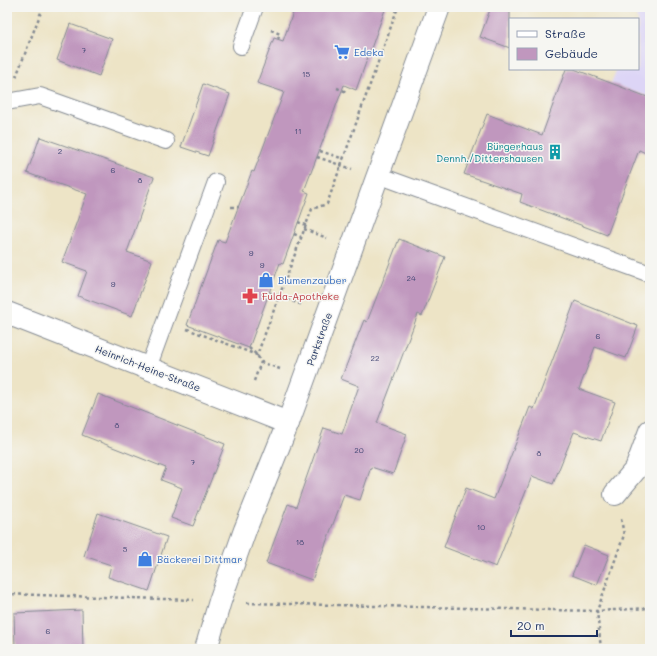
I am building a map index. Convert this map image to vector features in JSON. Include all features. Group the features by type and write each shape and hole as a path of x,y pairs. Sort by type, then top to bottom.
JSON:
{"street":[{"name":"Parkstraße","path":"206,649 220,601 245,530 288,423 439,7"},
{"name":"Heinrich-Heine-Straße","path":"7,313 288,423"},
{"path":"615,494 636,470 650,431"}],"lane":[{"path":"241,46 255,7"},
{"path":"7,102 40,96 166,141"},
{"path":"378,175 650,274"},
{"path":"148,368 216,182"}],"path":[{"path":"15,78 43,7"},
{"path":"257,355 312,209 327,204 398,7"},
{"path":"337,88 347,92"},
{"path":"320,150 344,159"},
{"path":"317,156 355,170"},
{"path":"298,222 306,225"},
{"path":"304,230 330,239"},
{"path":"294,234 302,237"},
{"path":"270,293 305,306"},
{"path":"181,327 257,355"},
{"path":"249,348 257,355 261,362 282,370"},
{"path":"253,385 261,362"},
{"path":"601,649 597,611 624,535 615,494"},
{"path":"7,594 341,606 597,611 650,608"}],"shaded area":[{"path":"640,7 650,7 650,97 611,83 617,70 639,70 639,18 636,18"}],"building":[{"path":"295,7 386,7 356,90 344,85 304,191 309,193 283,264 280,263 249,348 187,325 218,240 225,242 252,171 254,172 284,92 257,83 274,38 283,41"},
{"path":"491,7 510,7 509,48 480,37"},
{"path":"70,24 112,39 99,76 57,60"},
{"name":"Bürgerhaus Dennh./Dittershausen","path":"566,70 577,70 650,98 650,155 639,150 607,235 520,202 522,194 464,174 487,114 542,135"},
{"path":"203,84 230,94 208,156 181,147"},
{"path":"40,137 154,177 127,252 152,261 132,316 78,296 87,271 62,262 87,194 27,173"},
{"path":"399,239 445,257 422,316 418,314 377,423 407,434 393,474 371,467 360,500 344,495 312,580 266,563 288,504 296,507 324,428 342,434 359,386 341,379 364,320 367,322"},
{"path":"575,301 638,326 626,358 595,347 579,389 615,402 601,441 574,432 553,484 532,476 496,567 444,547 466,488 494,499 530,407 534,409"},
{"path":"98,394 225,444 193,526 171,518 182,488 161,480 166,468 82,435"},
{"path":"98,513 167,537 149,591 108,577 111,565 84,556"},
{"path":"584,545 609,555 597,585 572,575"},
{"path":"82,610 83,649 15,649 14,613"}],"place":[{"name":"Edeka","path":"342,52"},
{"name":"Bürgerhaus Dennh./Dittershausen","path":"555,152"},
{"name":"Blumenzauber","path":"266,280"},
{"name":"Fulda-Apotheke","path":"250,296"},
{"name":"Bäckerei Dittmar","path":"145,559"}]}
